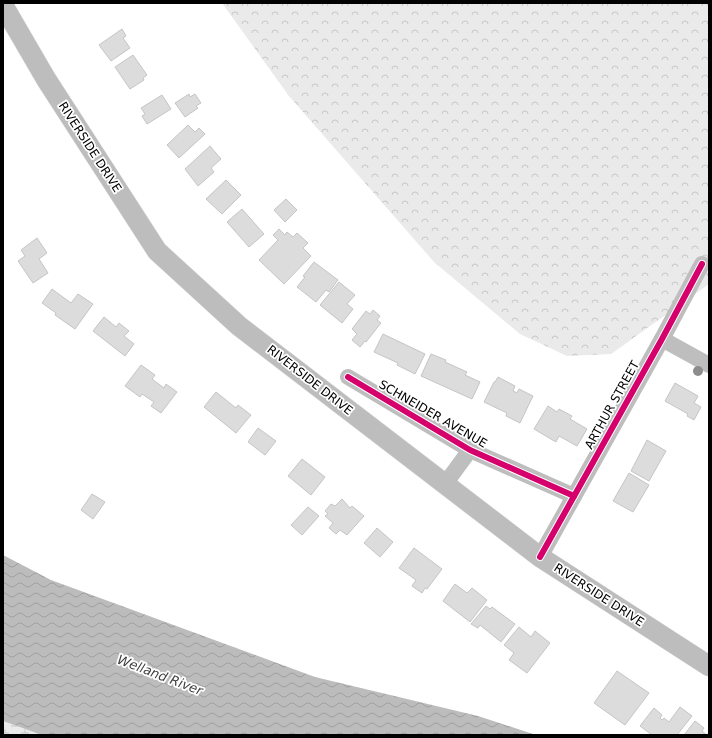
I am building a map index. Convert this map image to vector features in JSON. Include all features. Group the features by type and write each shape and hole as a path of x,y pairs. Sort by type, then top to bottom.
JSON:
{"main road":[{"name":"RIVERSIDE DRIVE","path":"3,5 46,79 157,251 239,326 540,557 709,666"}],"street":[{"name":"ARTHUR STREET","path":"540,557 662,339 702,264"},
{"path":"662,339 709,365"},
{"name":"SCHNEIDER AVENUE","path":"348,377 470,450 574,496"},
{"path":"445,484 470,450"}],"green space":[{"path":"222,3 709,3 709,284 611,354 567,356 520,334 434,262 289,96"},
{"path":"3,721 42,735 3,735"}],"water":[{"name":"Welland River","path":"3,555 51,580 315,677 478,716 536,735 42,735 3,721"}],"building":[{"path":"122,29 126,36 123,38 130,48 111,61 99,45"},
{"path":"133,55 147,75 143,78 144,80 130,89 115,67"},
{"path":"189,94 190,97 195,94 201,103 196,106 198,108 185,117 175,103"},
{"path":"162,95 171,109 147,124 142,116 145,114 141,108"},
{"path":"188,125 195,132 199,128 205,134 179,158 167,145"},
{"path":"210,146 221,159 211,168 214,172 198,186 185,169"},
{"path":"226,180 241,195 222,214 206,199"},
{"path":"286,199 297,210 285,222 274,210"},
{"path":"242,209 264,234 249,247 227,222"},
{"path":"279,229 285,235 287,232 293,237 297,233 308,243 303,248 311,256 284,284 259,260 278,240 273,235"},
{"path":"37,238 47,253 39,259 48,273 33,283 18,261 25,256 21,250"},
{"path":"314,262 338,280 329,292 326,290 316,302 297,287 305,277 303,276"},
{"path":"339,282 355,295 347,304 353,309 342,323 320,305"},
{"path":"52,289 71,303 78,294 93,304 75,329 55,315 56,313 42,303"},
{"path":"373,310 380,316 377,320 381,323 366,342 365,341 360,347 352,340 357,334 352,329 366,311 370,314"},
{"path":"104,317 116,327 119,323 129,331 124,336 134,344 125,356 93,331"},
{"path":"383,334 425,354 415,374 397,365 398,363 374,352"},
{"path":"431,354 446,360 445,362 467,372 465,375 480,382 472,399 421,376"},
{"path":"141,365 155,375 152,379 164,388 166,384 177,392 161,413 151,406 154,402 142,394 140,397 125,386"},
{"path":"498,377 515,386 513,391 517,393 519,389 533,396 520,423 506,416 507,413 484,402"},
{"path":"675,383 698,396 694,403 701,407 694,420 687,416 688,414 665,401"},
{"path":"216,392 236,408 238,405 251,415 236,433 204,407"},
{"path":"548,406 557,412 559,409 572,416 570,419 587,429 577,446 559,436 556,442 534,429"},
{"path":"258,428 276,441 265,455 248,442"},
{"path":"647,440 666,451 649,481 631,471"},
{"path":"302,459 325,477 311,495 288,476"},
{"path":"629,473 649,485 633,512 613,501"},
{"path":"92,494 105,502 93,519 81,510"},
{"path":"342,499 350,508 352,506 364,516 347,535 340,530 336,534 329,528 333,523 325,516 328,514 325,511 331,504 335,506"},
{"path":"308,507 319,516 302,535 291,525"},
{"path":"377,528 393,542 380,557 364,543"},
{"path":"414,548 442,569 427,589 425,588 422,593 412,586 416,580 399,568"},
{"path":"455,584 467,593 472,588 487,600 470,622 443,601"},
{"path":"486,606 490,609 492,607 515,624 501,642 480,625 478,628 471,624"},
{"path":"519,627 531,637 535,631 550,643 527,673 509,660 514,653 504,645"},
{"path":"617,671 649,693 625,725 594,703"},
{"path":"680,707 692,716 677,735 652,735 640,726 654,708 662,715 660,718 662,720 664,718 669,722"},
{"path":"695,721 704,728 702,731 707,735 684,735"}],"cycle path":[{"path":"540,557 662,339 702,264"},
{"path":"348,377 470,450 574,496"}]}
